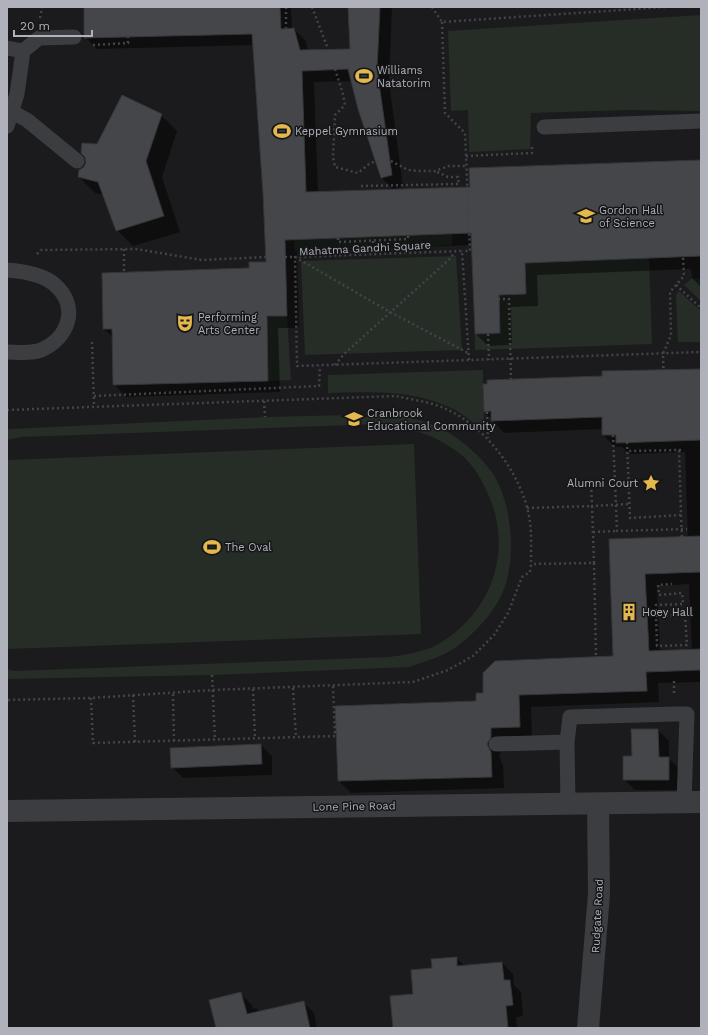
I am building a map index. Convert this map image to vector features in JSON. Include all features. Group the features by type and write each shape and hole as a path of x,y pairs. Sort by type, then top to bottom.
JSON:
{"street":[{"name":"Lone Pine Road","path":"7,811 693,802"},
{"name":"Rudgate Road","path":"588,1028 599,894 598,804"}],"lane":[{"path":"74,37 39,38 24,51 17,94 9,119 27,120 77,161"},
{"path":"7,48 24,51"},
{"path":"544,127 701,121"},
{"path":"7,270 26,272 54,284 68,302 69,322 60,338 40,351 7,352"},
{"path":"568,804 567,742 570,717 687,714 693,802"},
{"path":"496,744 567,742"}],"path":[{"path":"286,7 286,28"},
{"path":"312,7 328,49"},
{"path":"432,7 442,22 445,113 465,133 470,251 462,251 469,360"},
{"path":"442,22 666,7"},
{"path":"74,37 88,46 128,44 128,37"},
{"path":"335,69 343,94 345,106 335,115 333,157 335,168 358,173 369,164 380,159 391,161 408,170 435,171 448,176 458,176 459,184 360,186"},
{"path":"435,171 449,166 466,166"},
{"path":"338,238 338,242 373,241 408,239 408,235"},
{"path":"373,241 373,254"},
{"path":"124,249 124,272"},
{"path":"33,257 41,250 124,249 155,251 202,260 266,257"},
{"name":"Mahatma Gandhi Square","path":"462,251 295,258 298,366 701,352"},
{"path":"335,365 344,354 452,257 454,252"},
{"path":"280,257 295,258 468,354"},
{"path":"664,393 663,354 670,335 670,292 684,276 683,257"},
{"path":"676,285 701,308"},
{"path":"488,299 509,299 511,379"},
{"path":"488,334 489,360"},
{"path":"92,342 94,406"},
{"path":"94,396 320,386 320,366"},
{"path":"7,410 396,396 448,410 488,439 506,462 527,508 529,517 531,564 530,572 522,577 508,613 494,635 473,656 448,670 413,682 213,690 173,694 91,698 7,700"},
{"path":"264,401 265,417"},
{"path":"487,412 488,439"},
{"path":"613,435 617,531"},
{"path":"627,442 630,518 681,515"},
{"path":"679,450 682,536"},
{"path":"628,451 684,450"},
{"path":"584,482 591,482 596,657"},
{"path":"527,508 630,504"},
{"path":"593,532 687,529"},
{"path":"531,564 594,563"},
{"path":"656,616 686,615 687,645 657,646 656,616 656,604 683,604 682,593 659,595 658,585 672,584"},
{"path":"212,675 215,740"},
{"path":"91,698 92,743 335,736 333,686"},
{"path":"293,688 296,737"},
{"path":"253,689 255,738"},
{"path":"173,694 174,741"},
{"path":"133,695 134,742"}],"shaded area":[{"path":"701,15 701,111 629,110 531,113 530,149 469,152 468,110 451,111 448,31"},
{"path":"452,233 452,245 295,252 294,240"},
{"path":"456,256 462,350 305,355 301,261"},
{"path":"649,258 652,344 475,350 475,334 500,333 499,303 488,295 526,294 525,263"},
{"path":"701,278 701,301 684,285 691,279"},
{"path":"679,291 701,311 701,342 678,342 676,295"},
{"path":"267,316 287,316 291,380 268,381"},
{"path":"483,370 484,431 454,409 419,397 404,394 375,392 328,393 328,375"},
{"path":"391,414 419,420 433,425 446,431 459,440 486,464 501,489 505,503 511,547 508,576 504,589 501,597 485,620 454,649 435,658 409,667 212,675 7,679 7,669 15,671 389,657 411,654 428,649 452,635 468,620 481,604 490,585 497,565 499,544 497,522 491,501 482,482 470,463 449,446 421,432 401,427 378,424 22,437 7,440 7,430 10,429 265,417"},
{"name":"The Oval","path":"414,444 421,634 7,649 7,460"}],"building":[{"path":"84,7 280,7 281,29 294,28 300,50 350,49 348,7 380,7 377,69 392,175 381,178 358,109 348,69 302,71 306,192 470,187 469,168 701,160 701,256 525,263 526,294 499,295 500,333 475,334 471,233 285,240 287,316 267,316 268,381 113,385 112,329 103,329 102,273 249,268 249,262 266,262 252,34 84,38"},
{"path":"122,95 162,114 146,161 164,216 116,231 98,182 78,177 79,170 84,167 86,162 85,157 81,153 82,143 97,144"},
{"path":"701,369 701,440 616,443 616,435 602,435 602,417 491,421 491,411 484,412 483,384 487,384 487,380 602,376 602,371"},
{"name":"Hoey Hall","path":"701,536 701,572 645,574 649,651 701,649 701,670 646,672 647,691 519,695 520,727 491,728 491,737 487,744 491,752 492,777 338,781 335,706 476,701 476,693 483,693 483,673 495,661 613,656 609,539"},
{"path":"631,729 658,729 659,757 669,757 669,780 623,780 623,756 632,756"},
{"path":"261,744 262,764 171,768 170,748"},
{"path":"457,957 457,966 502,962 504,980 510,980 513,1005 506,1006 508,1028 393,1028 390,996 413,994 411,970 432,968 431,959"},
{"path":"241,992 247,1014 304,1001 310,1028 216,1028 209,1000"}],"place":[{"name":"Williams Natatorim","path":"364,76"},
{"name":"Keppel Gymnasium","path":"282,131"},
{"name":"Gordon Hall of Science","path":"586,216"},
{"name":"Performing Arts Center","path":"185,323"},
{"name":"Cranbrook Educational Community","path":"354,419"},
{"name":"Alumni Court","path":"651,483"},
{"name":"The Oval","path":"212,547"},
{"name":"Hoey Hall","path":"629,612"}]}
